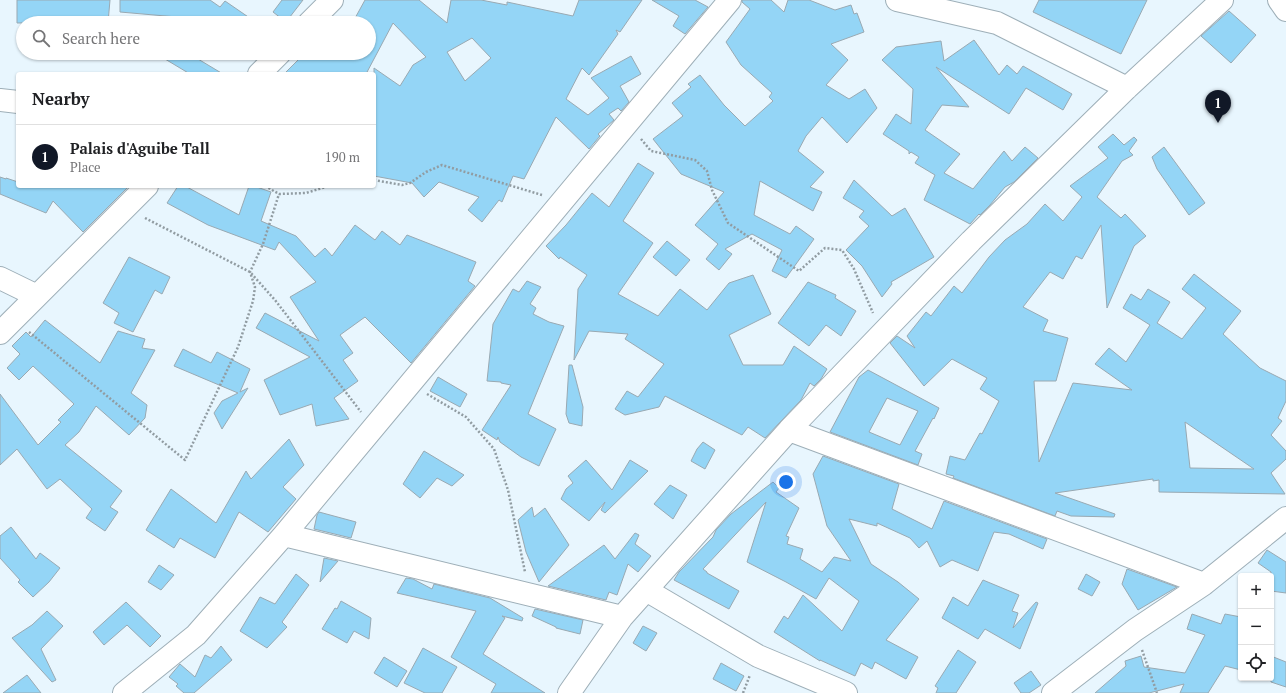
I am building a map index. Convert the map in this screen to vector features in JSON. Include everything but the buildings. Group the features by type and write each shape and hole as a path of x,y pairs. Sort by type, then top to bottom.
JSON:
{"street":[{"path":"317,16 332,0"},
{"path":"124,693 196,635 284,535 730,0"},
{"path":"897,0 997,24 1127,88"},
{"path":"569,693 622,617 789,430 971,241 1127,88 1222,0"},
{"path":"1279,0 1286,10"},
{"path":"260,72 273,60"},
{"path":"0,100 16,102"},
{"path":"7,326 145,188"},
{"path":"0,278 37,296"},
{"path":"789,430 1204,584"},
{"path":"1053,693 1135,630 1204,584 1286,518"},
{"path":"284,535 622,617"},
{"path":"646,590 758,656 846,693"}],"path":[{"path":"628,123 651,151 696,160 707,171 712,190 728,223 799,271 825,248 842,250 854,268 882,335"},
{"path":"376,180 402,185 410,183 426,172 442,164 562,201"},
{"path":"268,188 279,194 306,193 322,188"},
{"path":"7,326 185,460 238,347 253,301 255,287 250,272 263,244 279,194"},
{"path":"124,208 250,272 275,300 373,428"},
{"path":"410,383 466,417 494,449 508,490 530,594"},
{"path":"1135,630 1157,693"}],"place":[{"name":"Palais d'Aguibe Tall","path":"1218,123"}]}
